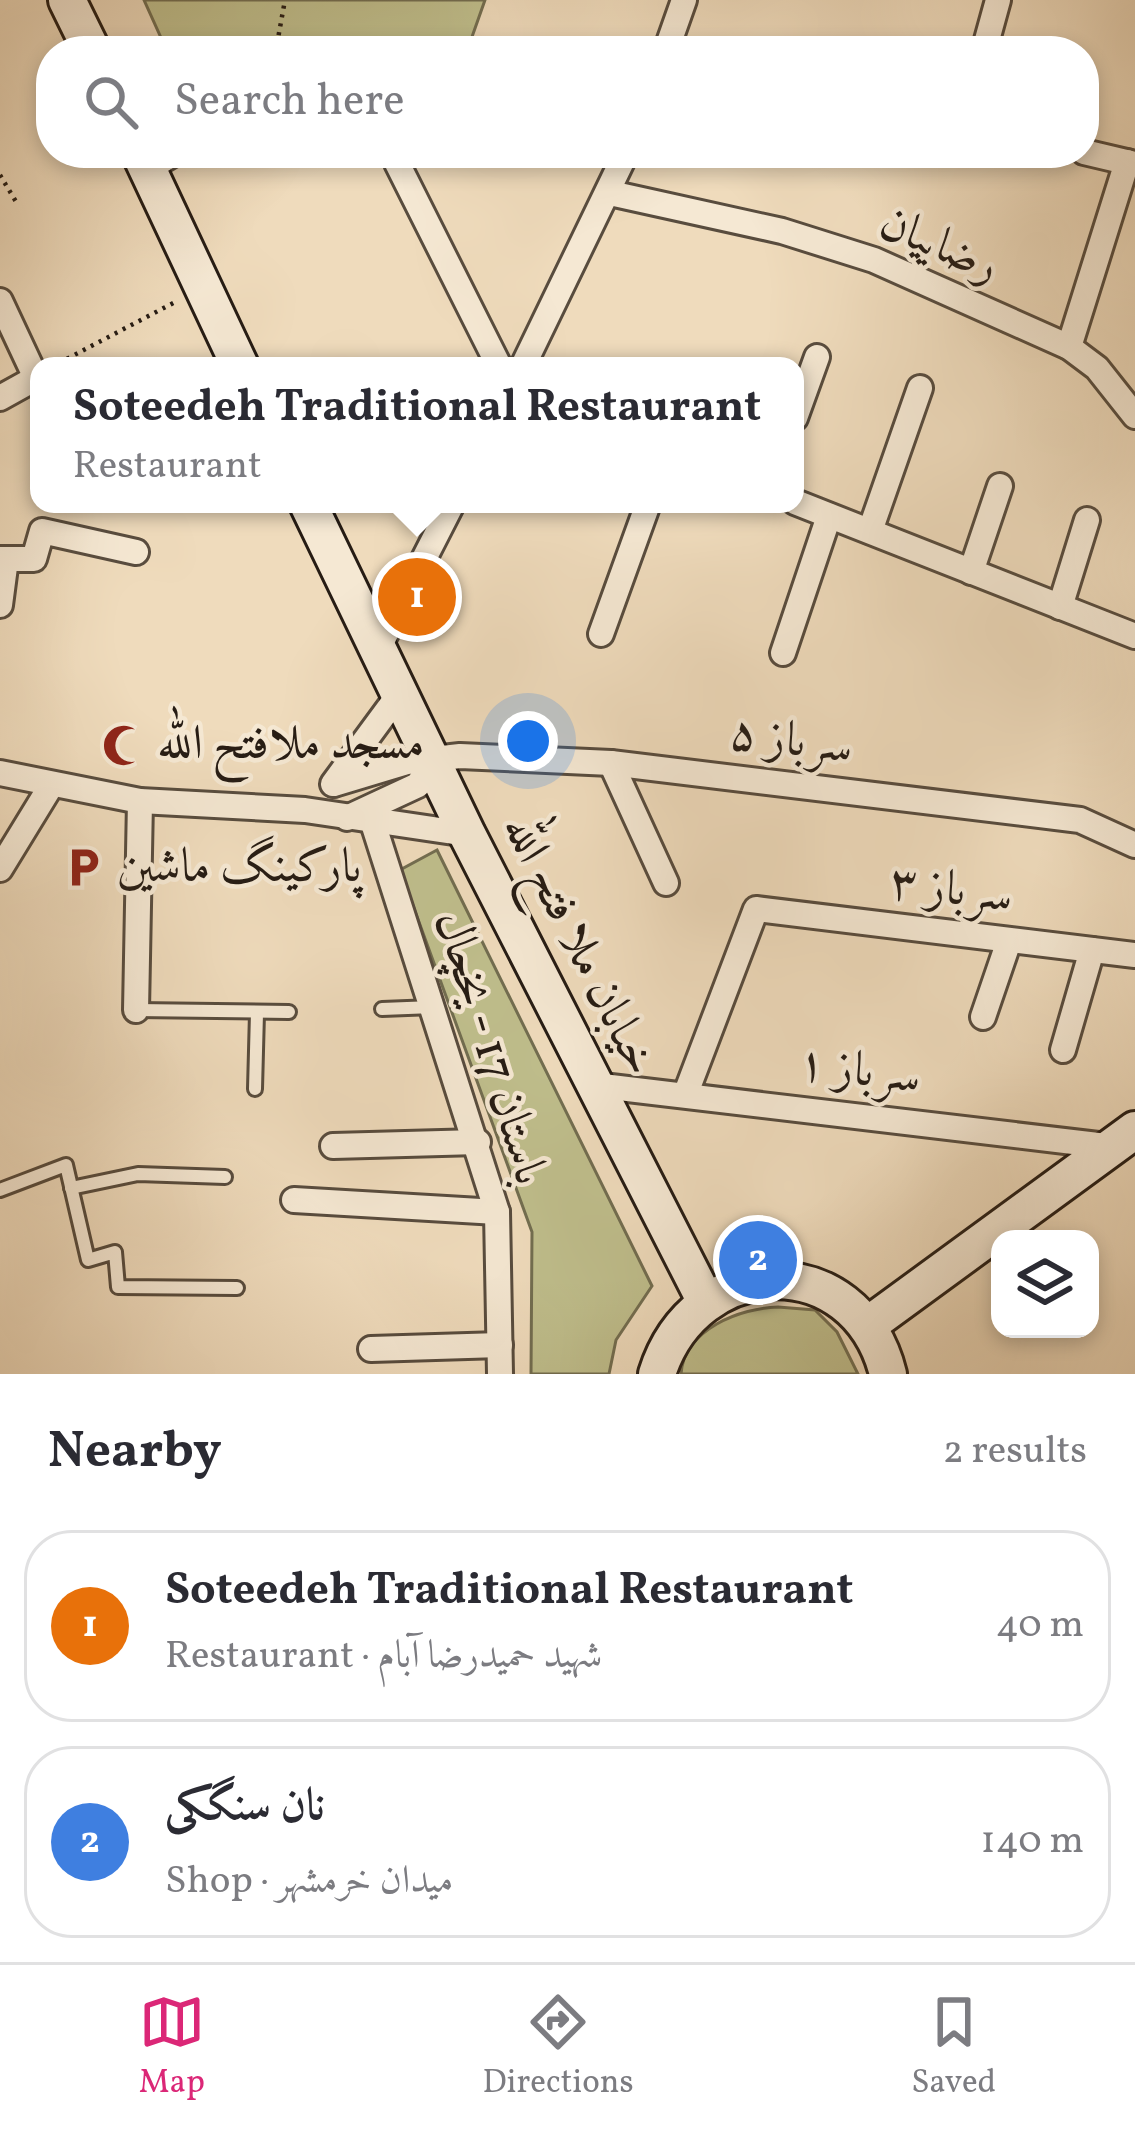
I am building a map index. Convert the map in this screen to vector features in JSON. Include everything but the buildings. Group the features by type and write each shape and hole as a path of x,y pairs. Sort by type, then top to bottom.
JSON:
{"main road":[{"path":"68,0 85,36"},
{"path":"147,168 236,357"},
{"name":"خیابان ملا فتح الله","path":"312,513 467,834 705,1300"},
{"path":"867,1326 1127,1142"},
{"path":"657,1374 674,1334 705,1300 737,1284 791,1282 841,1301 867,1326 887,1374"}],"street":[{"path":"671,36 684,0"},
{"path":"988,36 998,0"},
{"path":"1069,347 1131,163 1099,156"},
{"path":"400,168 494,357"},
{"path":"528,357 620,168"},
{"name":"رضاییان","path":"610,193 782,231 874,260 1069,347 1097,368 1135,416"},
{"path":"0,301 35,357"},
{"path":"804,393 817,357"},
{"path":"0,398 30,381"},
{"path":"870,531 920,388"},
{"path":"971,572 1000,486"},
{"path":"804,506 1135,636"},
{"path":"379,647 447,513"},
{"path":"601,634 645,513"},
{"path":"783,653 829,516"},
{"path":"1060,607 1087,520"},
{"path":"0,605 3,559 34,559 42,531 136,552"},
{"path":"305,810 334,784 400,693"},
{"name":"سرباز ۵","path":"334,784 407,762 460,756 610,763 1080,820 1135,845"},
{"path":"347,818 418,785 432,762"},
{"path":"610,763 666,883"},
{"path":"0,773 140,801 305,810 467,834"},
{"path":"0,869 52,784"},
{"path":"136,1010 140,801"},
{"name":"باستان 17 - یخچال","path":"373,823 497,1212 500,1374"},
{"name":"سرباز ۳","path":"686,1093 756,909 1135,955"},
{"path":"983,1018 1009,941"},
{"path":"1064,1050 1091,950"},
{"name":"سرباز ۱","path":"594,1084 1127,1142"},
{"path":"333,1146 478,1142"},
{"path":"294,1200 497,1212"},
{"path":"371,1349 500,1345"}],"lane":[{"path":"382,1010 434,1007"},
{"path":"136,1010 290,1012"},
{"path":"255,1089 257,1013"},
{"path":"0,1190 66,1166 88,1260 115,1252 118,1287 237,1288"},
{"path":"71,1188 138,1174 225,1177"}],"path":[{"path":"278,36 285,0"},
{"path":"1,178 18,205"},
{"path":"73,357 202,288"}],"shaded area":[{"path":"144,0 485,0 472,36 160,36"},
{"path":"437,850 652,1286 616,1340 609,1374 531,1374 532,1232 400,870"},
{"path":"778,1307 815,1310 837,1332 858,1374 681,1374 685,1358 703,1333 732,1317"}],"place":[{"name":"Soteedeh Traditional Restaurant","path":"417,597"},
{"name":"مسجد ملافتح الله","path":"123,745"},
{"name":"پارکینگ ماشین","path":"83,868"},
{"name":"نان سنگکی","path":"758,1260"}]}
